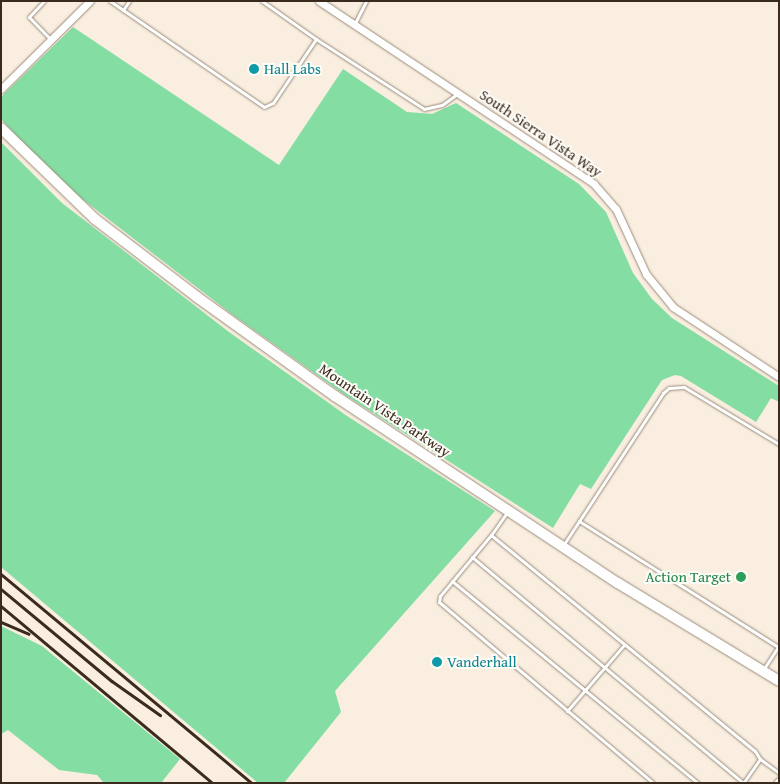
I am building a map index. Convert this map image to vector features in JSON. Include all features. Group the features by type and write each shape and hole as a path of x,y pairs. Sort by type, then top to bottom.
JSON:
{"street":[{"path":"1,89 53,41 90,1"},
{"name":"South Sierra Vista Way","path":"319,1 594,184 616,209 646,274 672,307 779,376"},
{"name":"Mountain Vista Parkway","path":"1,128 95,220 197,297 335,396 562,546 779,681"}],"lane":[{"path":"44,1 29,17 53,41"},
{"path":"110,1 264,108 273,103 316,39"},
{"path":"123,10 129,1"},
{"path":"262,1 316,39 424,109 442,106 458,93"},
{"path":"354,24 366,1"},
{"path":"562,546 662,393 669,388 684,388 779,444"},
{"path":"508,511 491,535 452,580 440,596 438,602 653,783"},
{"path":"579,521 778,646 762,671"},
{"path":"491,535 755,751 760,760 779,773"},
{"path":"472,557 743,783 760,760"},
{"path":"452,580 698,783"},
{"path":"567,711 624,645"}],"green space":[{"path":"73,27 279,165 343,69 407,112 432,114 456,103 579,184 606,212 633,273 652,299 672,318 779,386 779,402 771,398 756,422 681,376 675,375 662,380 591,489 580,484 553,528 345,395 233,315 77,195 28,149 1,119 1,97"},
{"path":"1,142 62,203 229,332 347,416 495,511 335,691 341,712 284,783 258,783 1,567"},
{"path":"1,626 42,646 180,759 161,783 104,783 97,775 59,770 8,730 1,734"}],"railway":[{"path":"1,574 252,783"},
{"path":"1,589 112,681 160,715"},
{"path":"1,606 213,783"},
{"path":"1,622 29,634"}],"place":[{"name":"Hall Labs","path":"254,69"},
{"name":"Action Target","path":"741,577"},
{"name":"Vanderhall","path":"437,662"}]}
